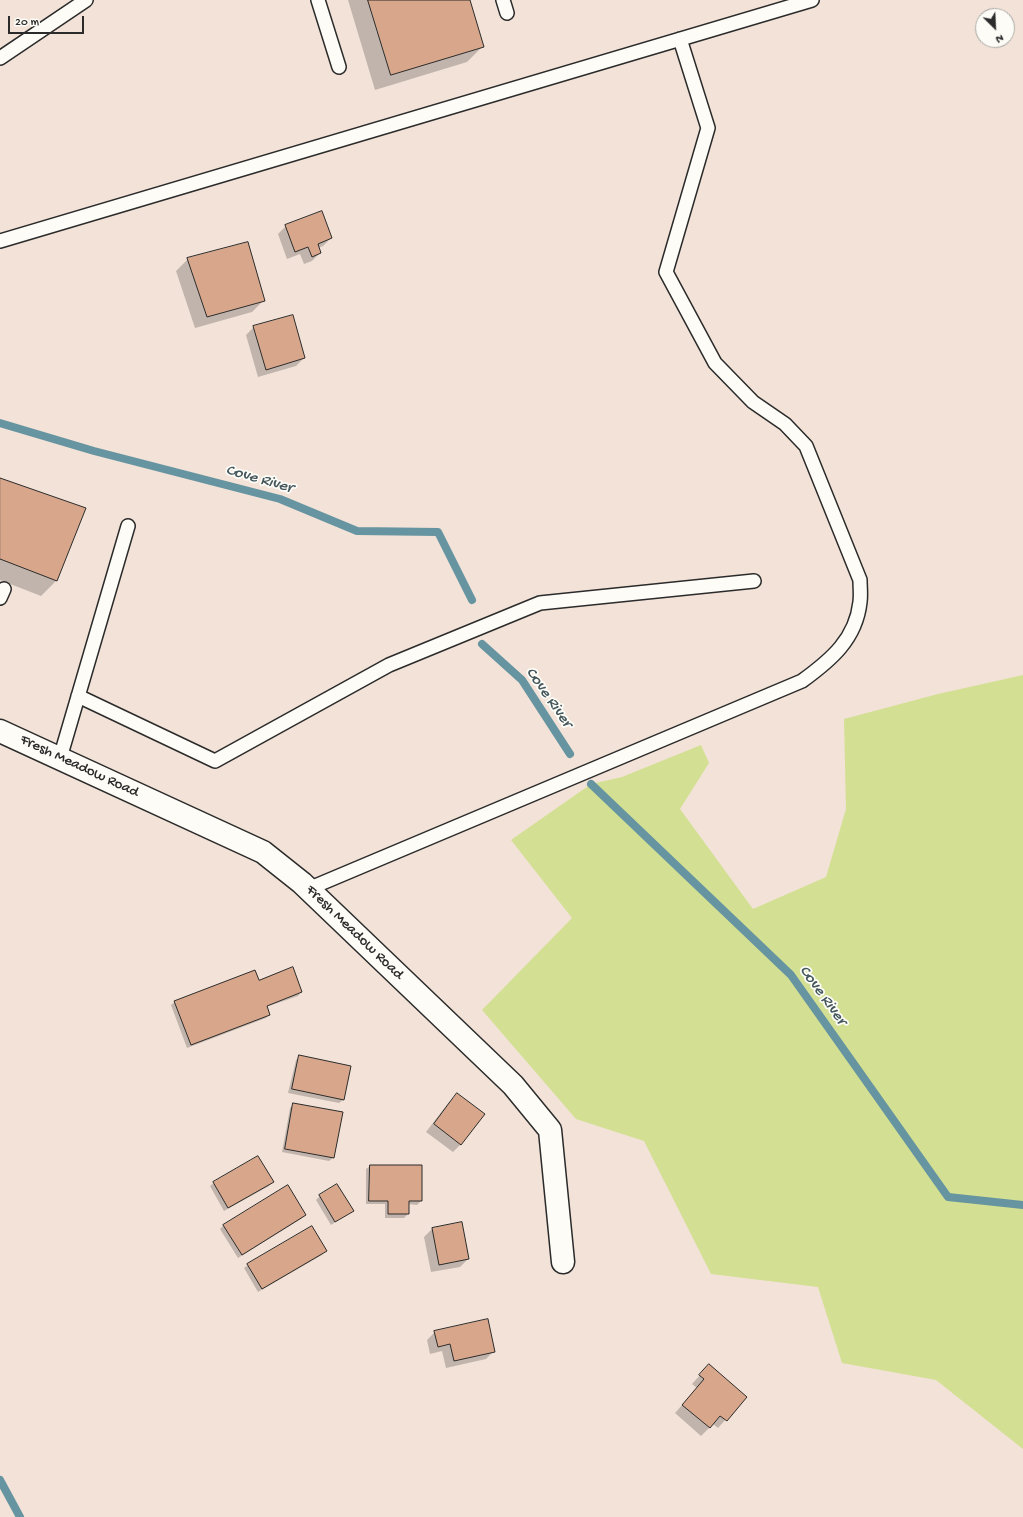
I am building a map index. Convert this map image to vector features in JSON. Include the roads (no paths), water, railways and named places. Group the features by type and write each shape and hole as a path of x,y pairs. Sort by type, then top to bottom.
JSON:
{"street":[{"name":"Fresh Meadow Road","path":"0,731 263,852 308,889 513,1086 550,1130 563,1262"}],"lane":[{"path":"0,58 86,0"},
{"path":"318,0 339,67"},
{"path":"503,0 507,13"},
{"path":"0,241 812,0"},
{"path":"308,889 802,681 824,665 834,655 847,640 856,621 860,602 860,580 806,446 785,424 753,402 715,363 666,272 708,128 680,39"},
{"path":"60,758 128,526"},
{"path":"78,696 215,761 389,665 540,603 754,582"}],"waterway":[{"name":"Cove River","path":"0,423 94,451 280,499 357,531 438,532 472,600"},
{"name":"Cove River","path":"482,644 522,680 570,754"},
{"name":"Cove River","path":"591,784 791,975 948,1197 1023,1205"},
{"path":"0,1480 20,1517"}]}
